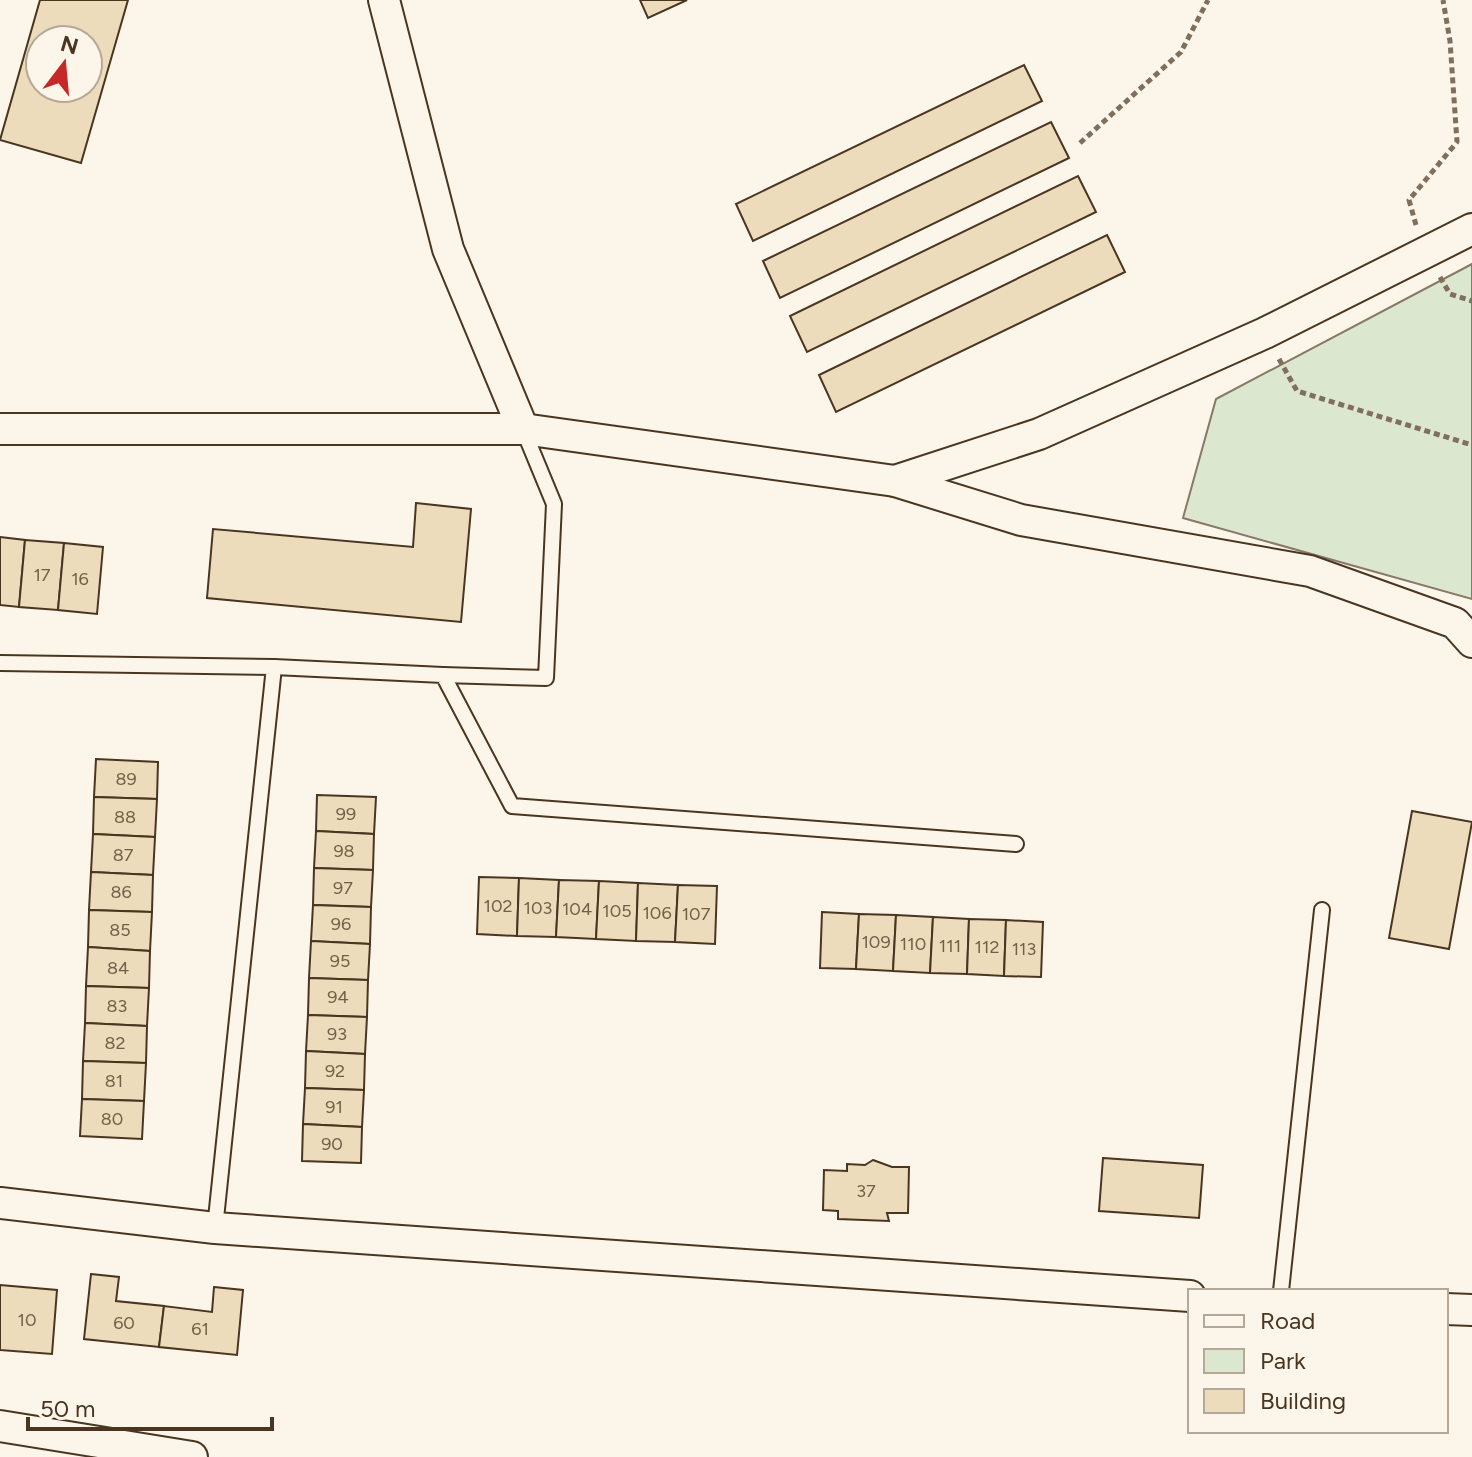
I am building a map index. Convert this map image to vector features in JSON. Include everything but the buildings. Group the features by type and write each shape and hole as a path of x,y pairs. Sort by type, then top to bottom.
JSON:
{"street":[{"path":"384,0 448,249 523,429"},
{"path":"895,481 1039,434 1265,333 1472,229"},
{"path":"0,429 523,429 895,481 1021,520 1310,571 1455,623 1472,642"},
{"path":"0,1203 215,1228 1188,1296"},
{"path":"1448,1309 1472,1310"},
{"path":"0,1426 192,1457"}],"lane":[{"path":"0,663 274,667 546,678 554,504 523,429"},
{"path":"215,1228 274,667"},
{"path":"443,675 512,806 1016,844"},
{"path":"1281,1289 1322,910"}],"path":[{"path":"1080,143 1181,52 1208,0"},
{"path":"1443,0 1450,41 1457,142 1409,200 1424,251 1450,294 1472,301"},
{"path":"1265,333 1297,391 1472,445"}],"green space":[{"path":"1472,264 1472,599 1183,518 1216,399"}]}
